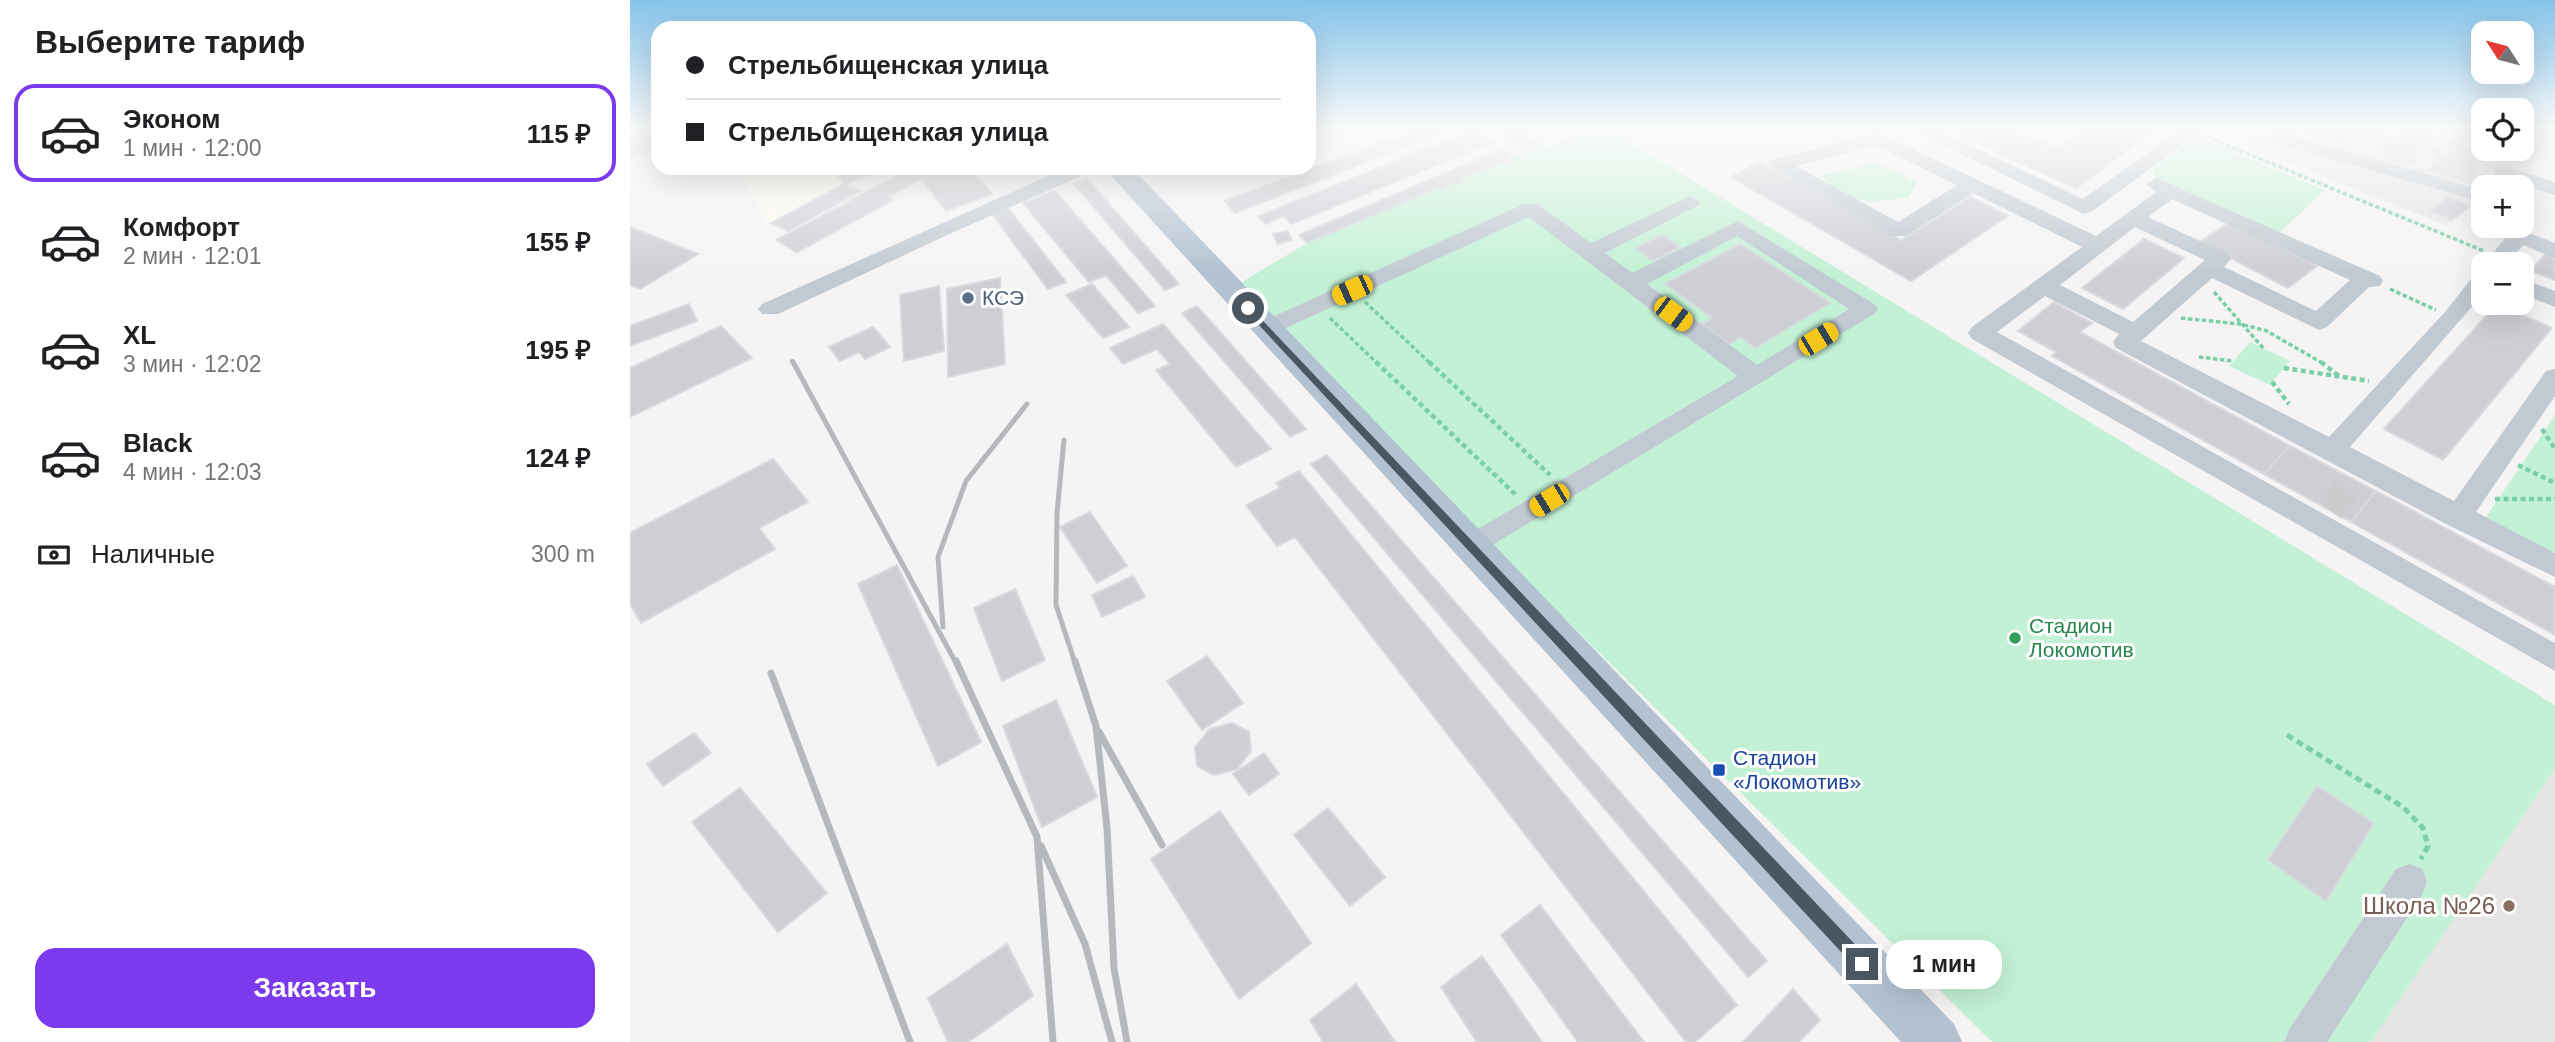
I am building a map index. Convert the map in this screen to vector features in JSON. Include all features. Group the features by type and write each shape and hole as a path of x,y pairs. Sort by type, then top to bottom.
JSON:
{"main road":[{"path":"1124,176 1936,1042"}],"lane":[{"path":"770,309 937,230 1065,176"},
{"path":"1799,176 1898,231 1972,185"},
{"path":"1953,176 2098,246"},
{"path":"2017,176 2084,208 2132,176"},
{"path":"2138,176 2369,280 2319,322 2205,272"},
{"path":"2411,176 2471,193"},
{"path":"2534,186 2555,189"},
{"path":"2171,190 1980,333 2324,517 2555,658"},
{"path":"1590,252 1690,202"},
{"path":"1266,328 1531,208 1756,377"},
{"path":"1657,219 1699,247"},
{"path":"2135,219 2220,259 2125,342 2332,450 2360,473 2464,508 2555,566"},
{"path":"1471,547 1866,309 1738,227 1631,283"},
{"path":"2506,252 2519,236 2555,251"},
{"path":"2044,286 2136,333"},
{"path":"2534,291 2555,300"},
{"path":"2332,450 2471,294"},
{"path":"2464,508 2555,377"},
{"path":"2304,1042 2409,882"}],"path":[{"path":"2302,176 2477,252"},
{"path":"2205,272 2242,324 2264,349"},
{"path":"2369,280 2453,317"},
{"path":"1352,290 1566,490"},
{"path":"1317,305 1532,510"},
{"path":"2160,312 2189,320 2242,324 2286,340 2321,360 2340,377"},
{"path":"2284,368 2391,384"},
{"path":"2500,456 2555,483"},
{"path":"2464,508 2555,499"},
{"path":"2287,735 2403,807 2423,828 2428,846 2409,882"}],"shaded area":[{"path":"742,176 869,176 845,184 860,191 788,231 765,220"},
{"path":"2323,176 2471,176 2471,205 2446,225"},
{"name":"Школа №26","path":"2555,769 2555,1042 2371,1042"}],"green space":[{"name":"Стадион Локомотив","path":"1468,176 1684,176 2555,705 2555,769 2371,1042 1992,1042 1517,571 1242,282 1307,243 1438,188 1441,190 1454,182 1457,184 1464,181 1462,178"},
{"path":"1821,176 1903,176 1917,182 1909,197 1872,201 1842,193"},
{"path":"2153,176 2290,176 2325,190 2277,235"},
{"path":"2250,342 2290,361 2270,385 2229,366"},
{"path":"2555,415 2555,561 2482,523"}],"building":[{"path":"838,176 869,176 844,184"},
{"path":"898,176 976,176 992,194 946,211 921,179 887,197 893,200 797,252 776,240"},
{"path":"1293,176 1331,176 1235,213 1225,201"},
{"path":"1359,176 1411,176 1291,224 1284,216 1266,224 1258,216"},
{"path":"1439,176 1468,176 1457,184 1454,182 1441,190 1438,188 1307,243 1299,235"},
{"path":"1786,176 1901,240 1970,197 2008,216 1911,281 1731,177"},
{"path":"2049,176 2093,176 2076,188"},
{"path":"2445,176 2471,176 2471,184"},
{"path":"1087,179 1179,284 1165,290 1074,184"},
{"path":"844,184 860,191 788,231 771,223"},
{"path":"1055,191 1155,306 1138,313 1106,275 1089,282 1023,203"},
{"path":"2448,197 2470,206 2452,220 2430,211"},
{"path":"1008,208 1066,282 1048,289 992,214"},
{"path":"2230,222 2317,266 2288,288 2200,242"},
{"path":"630,227 698,254 640,289 630,285"},
{"path":"1287,231 1292,240 1278,244 1273,234"},
{"path":"1662,235 1680,247 1653,261 1636,248"},
{"path":"2144,239 2184,258 2123,309 2082,288"},
{"path":"1740,244 1830,303 1755,348 1741,337 1729,344 1702,324 1712,318 1665,284"},
{"path":"2546,253 2555,257 2555,280 2534,272 2534,267"},
{"path":"1000,278 1005,364 948,377 947,289"},
{"path":"1092,284 1129,327 1103,338 1066,295"},
{"path":"939,286 944,351 904,361 900,295"},
{"path":"2054,302 2092,323 2080,332 2290,446 2264,474 2052,356 2056,352 2018,331"},
{"path":"689,304 697,321 630,346 630,326"},
{"path":"1197,306 1306,429 1290,437 1182,313"},
{"path":"2487,315 2522,315 2552,328 2443,460 2384,429"},
{"path":"1163,324 1271,449 1236,467 1156,370 1170,364 1157,349 1123,364 1110,348"},
{"path":"721,326 752,358 630,417 630,368"},
{"path":"873,327 890,347 865,359 859,352 840,361 829,347"},
{"path":"2290,446 2376,491 2351,522 2264,474"},
{"path":"1327,455 1767,961 1748,977 1311,464"},
{"path":"773,459 808,502 759,528 775,549 641,623 630,604 630,533"},
{"path":"1299,471 1737,1005 1695,1042 1686,1042 1295,537 1277,546 1246,505 1280,488 1276,483"},
{"path":"2376,491 2555,587 2555,635 2351,522"},
{"path":"1090,512 1127,566 1097,583 1060,527"},
{"path":"897,565 981,742 938,766 858,584"},
{"path":"1133,576 1145,597 1102,617 1092,595"},
{"path":"1015,589 1045,660 1002,681 974,608"},
{"path":"1207,656 1243,703 1202,730 1167,681"},
{"path":"1056,700 1097,797 1042,827 1003,726"},
{"path":"1232,723 1249,732 1251,751 1237,769 1214,775 1197,766 1195,747 1210,729"},
{"path":"694,733 711,753 663,786 647,764"},
{"path":"1264,753 1279,774 1249,795 1233,774"},
{"path":"2317,786 2374,823 2326,901 2268,860"},
{"path":"740,788 827,893 778,932 692,822"},
{"path":"1328,808 1385,877 1350,906 1294,835"},
{"path":"1220,811 1311,943 1239,999 1151,859"},
{"path":"1540,905 1644,1042 1578,1042 1501,935"},
{"path":"1007,944 1033,996 968,1042 948,1042 928,998"},
{"path":"1482,956 1542,1042 1477,1042 1441,987"},
{"path":"1356,984 1395,1042 1323,1042 1310,1020"},
{"path":"1793,989 1820,1020 1799,1042 1743,1042"}],"tunnel":[{"path":"2330,510 2354,480"}],"railway":[{"path":"793,362 956,663"},
{"path":"943,627 938,557 966,481 1027,404"},
{"path":"1064,440 1057,513 1056,605 1075,663"},
{"path":"956,661 1037,837 1053,1042"},
{"path":"1075,661 1096,726 1107,828 1114,968 1127,1042"},
{"path":"771,673 910,1042"},
{"path":"1099,732 1162,845"},
{"path":"1041,846 1085,944 1112,1042"}],"place":[{"name":"КСЭ","path":"968,298"},
{"name":"Стадион Локомотив","path":"2015,638"},
{"name":"Стадион «Локомотив»","path":"1719,770"},
{"name":"Школа №26","path":"2509,906"}],"route":[{"path":"1248,308 1862,964"}]}
